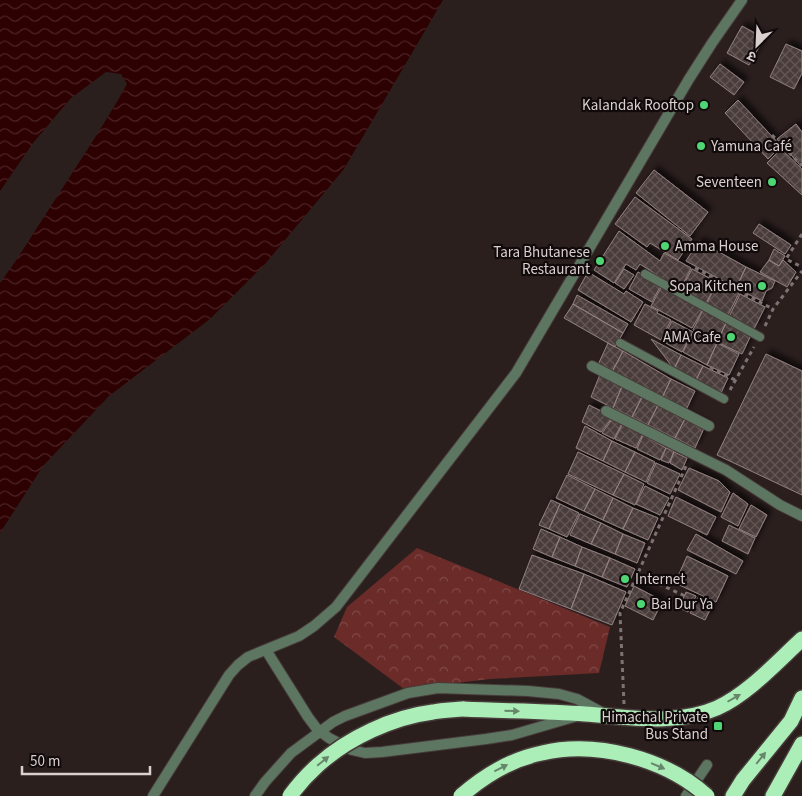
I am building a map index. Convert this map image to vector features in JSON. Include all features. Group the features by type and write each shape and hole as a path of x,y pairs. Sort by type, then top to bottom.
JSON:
{"highway":[{"path":"290,796 302,780 319,764 358,737 380,726 432,712 464,709 656,719 688,717 716,708 740,695 802,638"},
{"path":"733,796 743,780 791,721 802,698"},
{"path":"773,796 802,744"},
{"path":"461,796 484,777 524,758 542,752 589,749 612,752 662,767 699,789 707,796"}],"street":[{"path":"153,796 229,675 248,657 299,636 336,607 516,373 689,79 742,0"},
{"path":"592,366 708,426"},
{"path":"606,411 726,470 780,505 802,516"},
{"path":"266,650 308,717 320,731 352,750 365,753 512,735 584,714"},
{"path":"255,796 265,782 291,754 333,722 408,693 438,688 528,690 559,694 577,699 608,716"},
{"path":"686,796 707,765"}],"lane":[{"path":"645,274 760,336"},
{"path":"620,343 724,399"}],"path":[{"path":"772,135 802,166"},
{"path":"802,234 786,259 802,268"},
{"path":"694,268 773,309"},
{"path":"710,367 735,380"},
{"path":"637,574 683,596 676,609"},
{"path":"620,613 625,717"}],"green space":[{"path":"417,548 610,627 599,673 490,679 404,689 334,637 347,607"}],"water":[{"path":"0,0 443,0 344,169 265,264 210,319 109,396 43,466 0,533 0,283 98,133 127,84 121,74 106,72 71,98 33,143 0,191"}],"building":[{"path":"742,26 764,38 749,65 727,53"},
{"path":"786,44 802,51 802,73 794,89 770,77"},
{"path":"720,64 744,82 734,95 710,77"},
{"path":"738,100 781,146 768,159 725,113"},
{"path":"796,124 802,132 802,163 800,165 777,139"},
{"path":"781,149 802,169 802,195 767,163"},
{"path":"654,170 708,212 690,236 636,193"},
{"path":"635,197 692,239 678,260 650,243 647,247 615,224"},
{"path":"759,224 791,245 785,254 753,233"},
{"path":"619,231 660,261 664,253 691,268 680,290 640,264 636,270 626,264 614,283 594,270"},
{"path":"699,241 746,267 736,288 686,261"},
{"path":"774,249 785,256 779,266 769,260"},
{"path":"769,260 779,266 783,260 796,272 787,287 760,272"},
{"path":"746,267 775,281 772,288 766,291 762,301 736,288"},
{"path":"624,269 634,275 624,289 615,283"},
{"path":"692,269 717,282 705,305 680,292"},
{"path":"588,272 624,294 626,291 643,302 631,322 578,290"},
{"path":"638,272 661,285 652,302 629,289"},
{"path":"717,283 739,293 728,315 706,305"},
{"path":"662,286 703,309 692,328 651,306"},
{"path":"740,294 765,307 754,329 729,317"},
{"path":"577,295 628,324 623,333 573,304"},
{"path":"573,304 623,333 615,347 564,318"},
{"path":"645,304 671,320 661,340 634,325"},
{"path":"703,310 726,323 717,342 693,330"},
{"path":"672,321 693,332 682,352 662,341"},
{"path":"726,323 751,335 742,354 717,342"},
{"path":"693,332 717,343 707,365 683,352"},
{"path":"651,339 681,355 674,369"},
{"path":"608,343 623,351 611,374 597,367"},
{"path":"717,343 739,354 729,375 707,365"},
{"path":"623,351 671,379 661,400 611,374"},
{"path":"766,354 802,371 802,495 717,455"},
{"path":"681,355 703,366 696,380 674,369"},
{"path":"703,366 728,378 721,393 696,380"},
{"path":"601,372 623,384 613,408 591,397"},
{"path":"671,379 695,391 685,412 661,400"},
{"path":"623,384 643,395 632,417 613,408"},
{"path":"643,395 659,403 648,425 632,417"},
{"path":"659,403 686,417 675,438 648,425"},
{"path":"589,405 613,417 601,432 582,422"},
{"path":"614,417 623,421 614,439 602,433"},
{"path":"686,417 705,426 695,448 675,438"},
{"path":"623,423 643,433 636,448 615,439"},
{"path":"585,426 612,441 603,461 576,448"},
{"path":"643,435 666,448 660,460 637,449"},
{"path":"612,441 635,452 625,472 603,461"},
{"path":"666,448 674,451 669,463 661,460"},
{"path":"578,452 624,474 613,495 568,474"},
{"path":"635,452 655,462 646,482 625,472"},
{"path":"674,452 687,458 682,470 670,463"},
{"path":"656,463 680,474 670,494 647,483"},
{"path":"689,468 719,481 730,492 721,512 678,490"},
{"path":"624,474 644,484 635,505 613,495"},
{"path":"567,475 595,489 584,511 556,498"},
{"path":"645,486 669,498 660,515 636,504"},
{"path":"595,489 613,498 603,520 584,511"},
{"path":"733,493 748,504 738,526 721,517"},
{"path":"676,497 716,517 707,535 668,516"},
{"path":"613,498 633,508 623,529 603,520"},
{"path":"551,500 560,504 549,529 539,525"},
{"path":"560,504 579,513 567,537 549,529"},
{"path":"751,505 767,515 756,537 739,529"},
{"path":"633,508 658,518 648,540 623,529"},
{"path":"580,514 601,523 591,544 570,535"},
{"path":"601,523 623,534 615,554 591,544"},
{"path":"729,525 755,538 748,554 722,541"},
{"path":"541,529 560,537 552,557 533,549"},
{"path":"623,534 645,543 637,563 615,554"},
{"path":"696,534 743,561 736,574 687,550"},
{"path":"560,537 582,547 575,566 552,557"},
{"path":"582,547 610,558 602,577 575,566"},
{"path":"532,555 584,574 571,609 519,589"},
{"path":"687,556 728,576 716,602 675,583"},
{"path":"610,558 635,569 627,587 602,577"},
{"path":"584,574 626,592 612,625 571,609"},
{"path":"634,586 661,600 662,602 653,620 625,606"},
{"path":"686,592 696,596 688,612 679,608"},
{"path":"698,597 713,604 705,620 690,613"}],"place":[{"name":"Kalandak Rooftop","path":"704,105"},
{"name":"Yamuna Café","path":"701,146"},
{"name":"Seventeen","path":"772,182"},
{"name":"Amma House","path":"665,246"},
{"name":"Tara Bhutanese Restaurant","path":"600,261"},
{"name":"Sopa Kitchen","path":"762,286"},
{"name":"AMA Cafe","path":"731,337"},
{"name":"Internet","path":"625,579"},
{"name":"Bai Dur Ya","path":"641,604"},
{"name":"Himachal Private Bus Stand","path":"718,726"}]}
